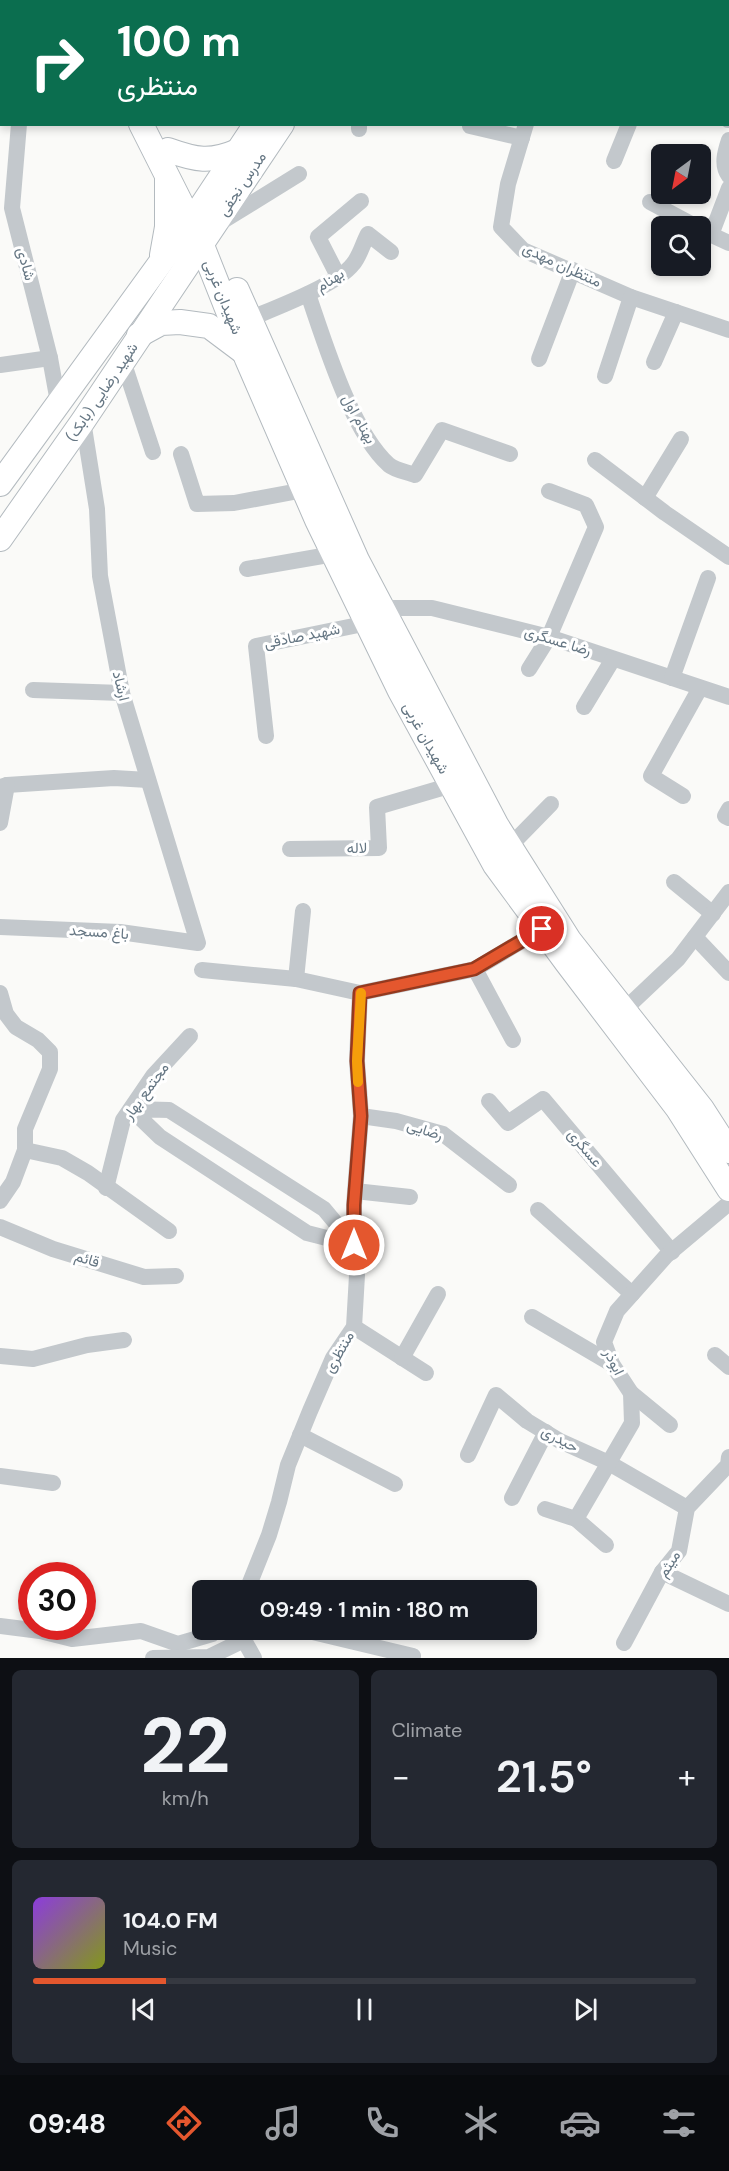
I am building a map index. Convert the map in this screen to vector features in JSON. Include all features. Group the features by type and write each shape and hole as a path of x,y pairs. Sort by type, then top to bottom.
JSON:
{"main road":[{"name":"شهیدان غربی","path":"142,126 166,174 201,224 244,353 334,554 375,616 441,744 510,846 569,940 702,1109 729,1151"},
{"name":"شهیدان غربی","path":"155,126 249,319 357,560 375,616"},
{"name":"مدرس نجفی","path":"201,224 238,151 255,126"},
{"name":"مدرس نجفی","path":"201,224 280,126"},
{"path":"168,150 186,157 206,160 222,158 238,151"},
{"path":"161,260 167,227 166,174"},
{"name":"شهید رضایی (بابک)","path":"0,484 161,260 201,224"},
{"name":"شهید رضایی (بابک)","path":"0,539 140,335 201,224"},
{"path":"140,335 161,323 180,322 208,326 244,353"},
{"name":"شهیدان غربی","path":"441,744 452,785 495,865 678,1109 729,1189"}],"street":[{"name":"شادی","path":"19,126 6,213 51,358 58,402"},
{"path":"470,126 524,131"},
{"path":"614,160 628,126"},
{"name":"منتظران مهدی","path":"524,131 508,184 501,227 523,250 631,297 729,330"},
{"path":"729,140 724,154 725,171 729,176"},
{"path":"201,224 299,174"},
{"path":"711,222 729,188"},
{"path":"338,276 318,237 361,201"},
{"path":"650,202 676,216"},
{"name":"بهنام","path":"249,319 308,294 338,276 353,265 368,234 391,252"},
{"path":"711,234 729,243"},
{"path":"539,358 573,270"},
{"name":"بهنام اول","path":"308,294 342,387 367,438 391,466 415,475 442,430 510,454"},
{"path":"605,376 631,297"},
{"path":"654,362 676,312"},
{"path":"0,365 51,358"},
{"path":"123,361 153,452"},
{"name":"ارشاد","path":"82,422 97,509 100,576 122,693 198,943"},
{"path":"645,498 681,439"},
{"path":"181,454 198,504 234,503 304,490"},
{"path":"595,460 729,557"},
{"path":"529,669 549,637 596,527 586,505 549,491"},
{"path":"247,569 334,554"},
{"path":"672,678 708,578"},
{"name":"رضا عسگری","path":"375,616 432,608 549,637 729,697"},
{"name":"شهید صادقی","path":"266,736 256,646 375,616"},
{"path":"584,708 613,658"},
{"path":"683,796 651,776 700,688"},
{"path":"33,690 122,693"},
{"path":"0,823 4,786 114,778 148,780"},
{"name":"لاله","path":"290,849 379,848 377,807 452,785"},
{"path":"510,846 551,804"},
{"path":"729,809 725,816 729,818"},
{"path":"674,882 712,914"},
{"path":"624,1010 678,958 729,892"},
{"path":"296,979 303,911"},
{"name":"باغ مسجد","path":"0,927 120,932 198,943"},
{"path":"202,970 296,979 360,993 474,969 542,929"},
{"path":"695,937 729,973"},
{"path":"474,969 513,1040"},
{"path":"0,993 6,1014 16,1027 38,1040 50,1052 50,1069 25,1129 25,1150 13,1182 0,1201"},
{"name":"منتظری","path":"253,1580 279,1502 288,1465 333,1358 354,1327 357,1275 354,1245 355,1191 361,1116 357,1061 360,993"},
{"name":"مجتمع بهار","path":"106,1188 123,1120 153,1076 190,1036"},
{"name":"عسگری","path":"489,1101 508,1123 543,1099 672,1252"},
{"path":"131,1109 160,1137 308,1233 354,1245"},
{"path":"131,1109 169,1110 324,1209 354,1245"},
{"name":"رضایی","path":"361,1116 396,1121 442,1134 509,1185"},
{"path":"25,1150 62,1158 88,1173 169,1231"},
{"path":"355,1191 410,1197"},
{"name":"ابوذر","path":"576,1519 632,1423 631,1394 612,1364 604,1342 617,1311 672,1252 729,1203"},
{"path":"538,1210 632,1294"},
{"name":"قائم","path":"0,1227 53,1249 144,1277 176,1276"},
{"path":"402,1358 438,1294"},
{"path":"532,1317 612,1364"},
{"path":"354,1327 426,1373"},
{"path":"0,1356 33,1359 87,1345 124,1341"},
{"path":"715,1355 729,1367"},
{"path":"631,1394 669,1425"},
{"name":"حیدری","path":"468,1455 496,1395 527,1421 560,1441 609,1463 687,1508"},
{"path":"512,1498 546,1432"},
{"path":"300,1435 395,1484"},
{"path":"687,1508 728,1465 729,1457"},
{"path":"0,1476 53,1483"},
{"name":"میثم","path":"624,1643 662,1572 679,1551 687,1508"},
{"path":"545,1509 576,1519 606,1545"},
{"path":"662,1572 729,1604"},
{"path":"0,1626 40,1630 72,1639 141,1630 178,1644 192,1640"},
{"path":"153,1658 209,1657 235,1640"},
{"path":"245,1640 254,1658"},
{"path":"346,1640 413,1656"}],"slow traffic":[{"path":"358,1082 358,1016 361,993"}],"route":[{"path":"354,1245 354,1205 361,1116 357,1061 360,993 474,969 542,929"}]}
